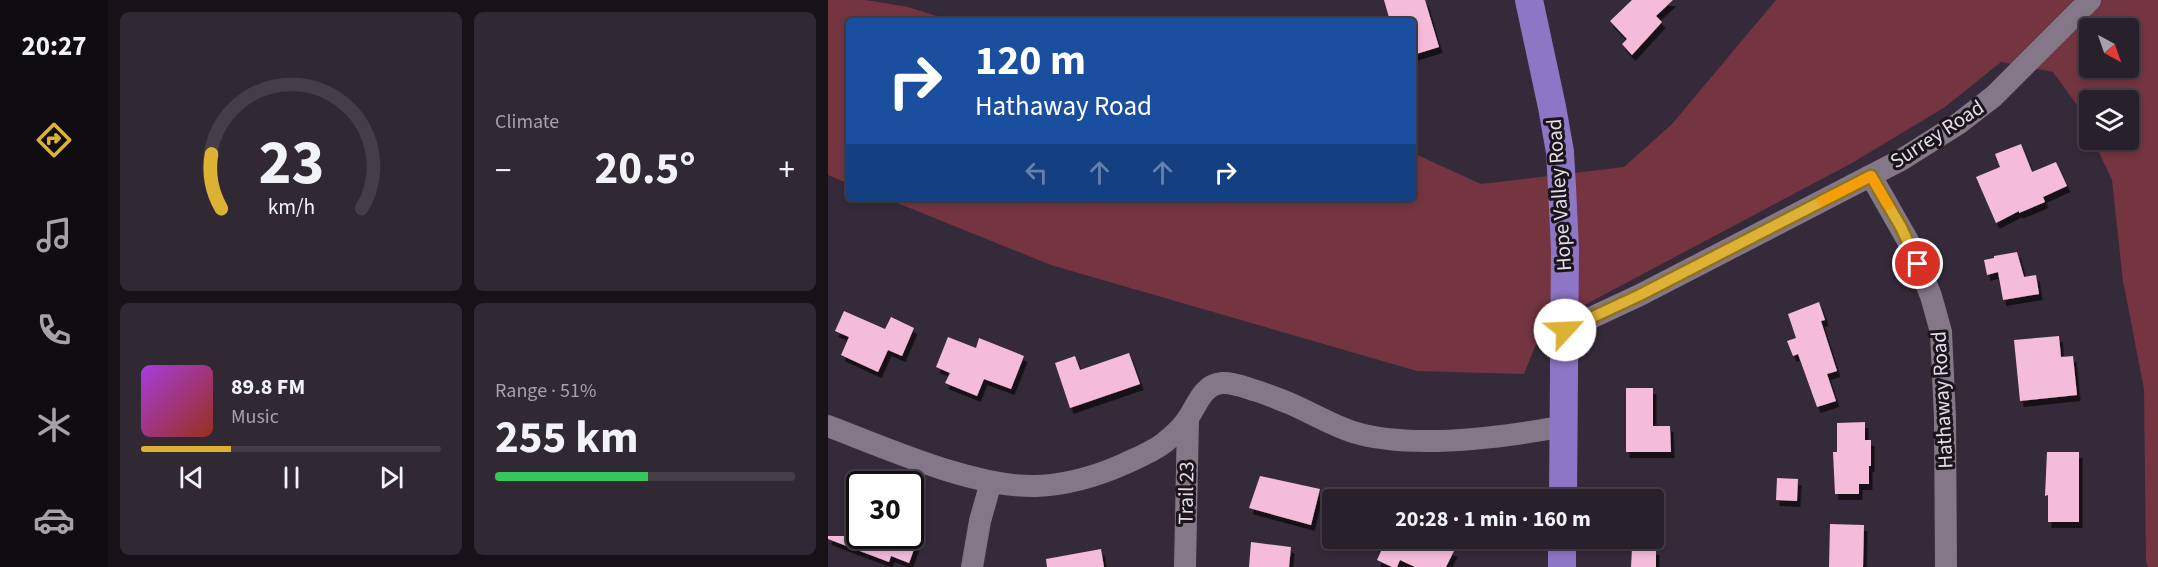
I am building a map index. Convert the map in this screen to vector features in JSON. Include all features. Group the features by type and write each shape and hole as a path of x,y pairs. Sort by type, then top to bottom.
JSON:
{"main road":[{"name":"Hope Valley Road","path":"1529,0 1560,152 1565,249 1563,489"},
{"path":"1562,549 1562,567"}],"street":[{"name":"Surrey Road","path":"1565,330 1640,295 1901,160 1994,96 2090,0"},
{"name":"Hathaway Road","path":"1871,176 1912,248 1931,296 1941,332 1945,419 1946,567"},
{"path":"828,426 931,464 991,482 1036,486 1084,479 1100,474 1161,445 1188,419 1197,400 1207,389 1220,383 1236,384 1290,403 1353,432 1383,438 1457,439 1565,426"},
{"name":"Trail 23","path":"1185,567 1188,419"},
{"path":"972,567 980,521 991,482"}],"shaded area":[{"path":"828,0 866,0 908,7 943,18 846,18 846,183 828,175"},
{"path":"1776,0 2158,0 2158,567 2148,567 2146,561 2144,389 2123,281 2112,180 2098,150 2139,150 2139,90 2079,90 2079,109 2053,72 2001,62 1945,107 1852,163 1543,327 1524,374 1417,371 1051,265 892,201 1416,201 1416,154 1481,184 1624,167 1672,124"}],"building":[{"path":"1384,0 1425,0 1439,47 1416,54 1416,18 1389,18"},
{"path":"1632,0 1673,0 1656,16 1662,22 1632,55 1622,44 1627,39 1610,21"},
{"path":"2021,144 2032,172 2056,162 2067,186 2043,197 2045,202 2019,213 2019,211 1996,223 1976,177 2000,167 1995,154"},
{"path":"2017,252 2024,277 2036,275 2039,294 2003,300 1998,272 1987,275 1984,260"},
{"path":"1819,302 1825,320 1821,321 1837,371 1827,374 1836,401 1817,407 1798,354 1793,356 1787,341 1796,338 1788,314"},
{"path":"844,311 885,329 891,317 914,328 902,356 888,350 878,372 841,355 849,337 835,331"},
{"path":"2059,336 2061,357 2073,356 2077,395 2020,401 2014,340"},
{"path":"948,337 976,348 979,338 1024,356 1011,389 984,379 977,396 945,383 950,373 936,367"},
{"path":"1129,353 1140,384 1070,408 1055,363 1075,356 1080,370"},
{"path":"1626,388 1653,388 1653,426 1670,426 1671,452 1626,452"},
{"path":"1865,422 1865,440 1871,440 1869,484 1859,484 1859,494 1835,494 1833,452 1837,452 1837,423"},
{"path":"2047,452 2079,452 2079,522 2048,522 2048,495 2045,496"},
{"path":"1260,476 1320,489 1311,525 1249,508"},
{"path":"1777,478 1798,479 1797,501 1776,500"},
{"path":"1830,524 1864,525 1863,567 1829,567"},
{"path":"828,536 846,536 846,546 828,539"},
{"path":"1251,542 1291,547 1289,567 1249,567"},
{"path":"855,549 914,549 909,563 891,556 889,562"},
{"path":"1101,549 1104,567 1047,567 1046,559"},
{"path":"1382,549 1450,549 1454,551 1446,567 1415,567 1400,560 1397,567 1392,567 1377,560"},
{"path":"1632,549 1656,549 1656,567 1631,567"}],"slow traffic":[{"path":"1822,201 1871,176 1888,205"}],"route":[{"path":"1565,330 1640,295 1871,176 1901,227 1918,264"}]}
